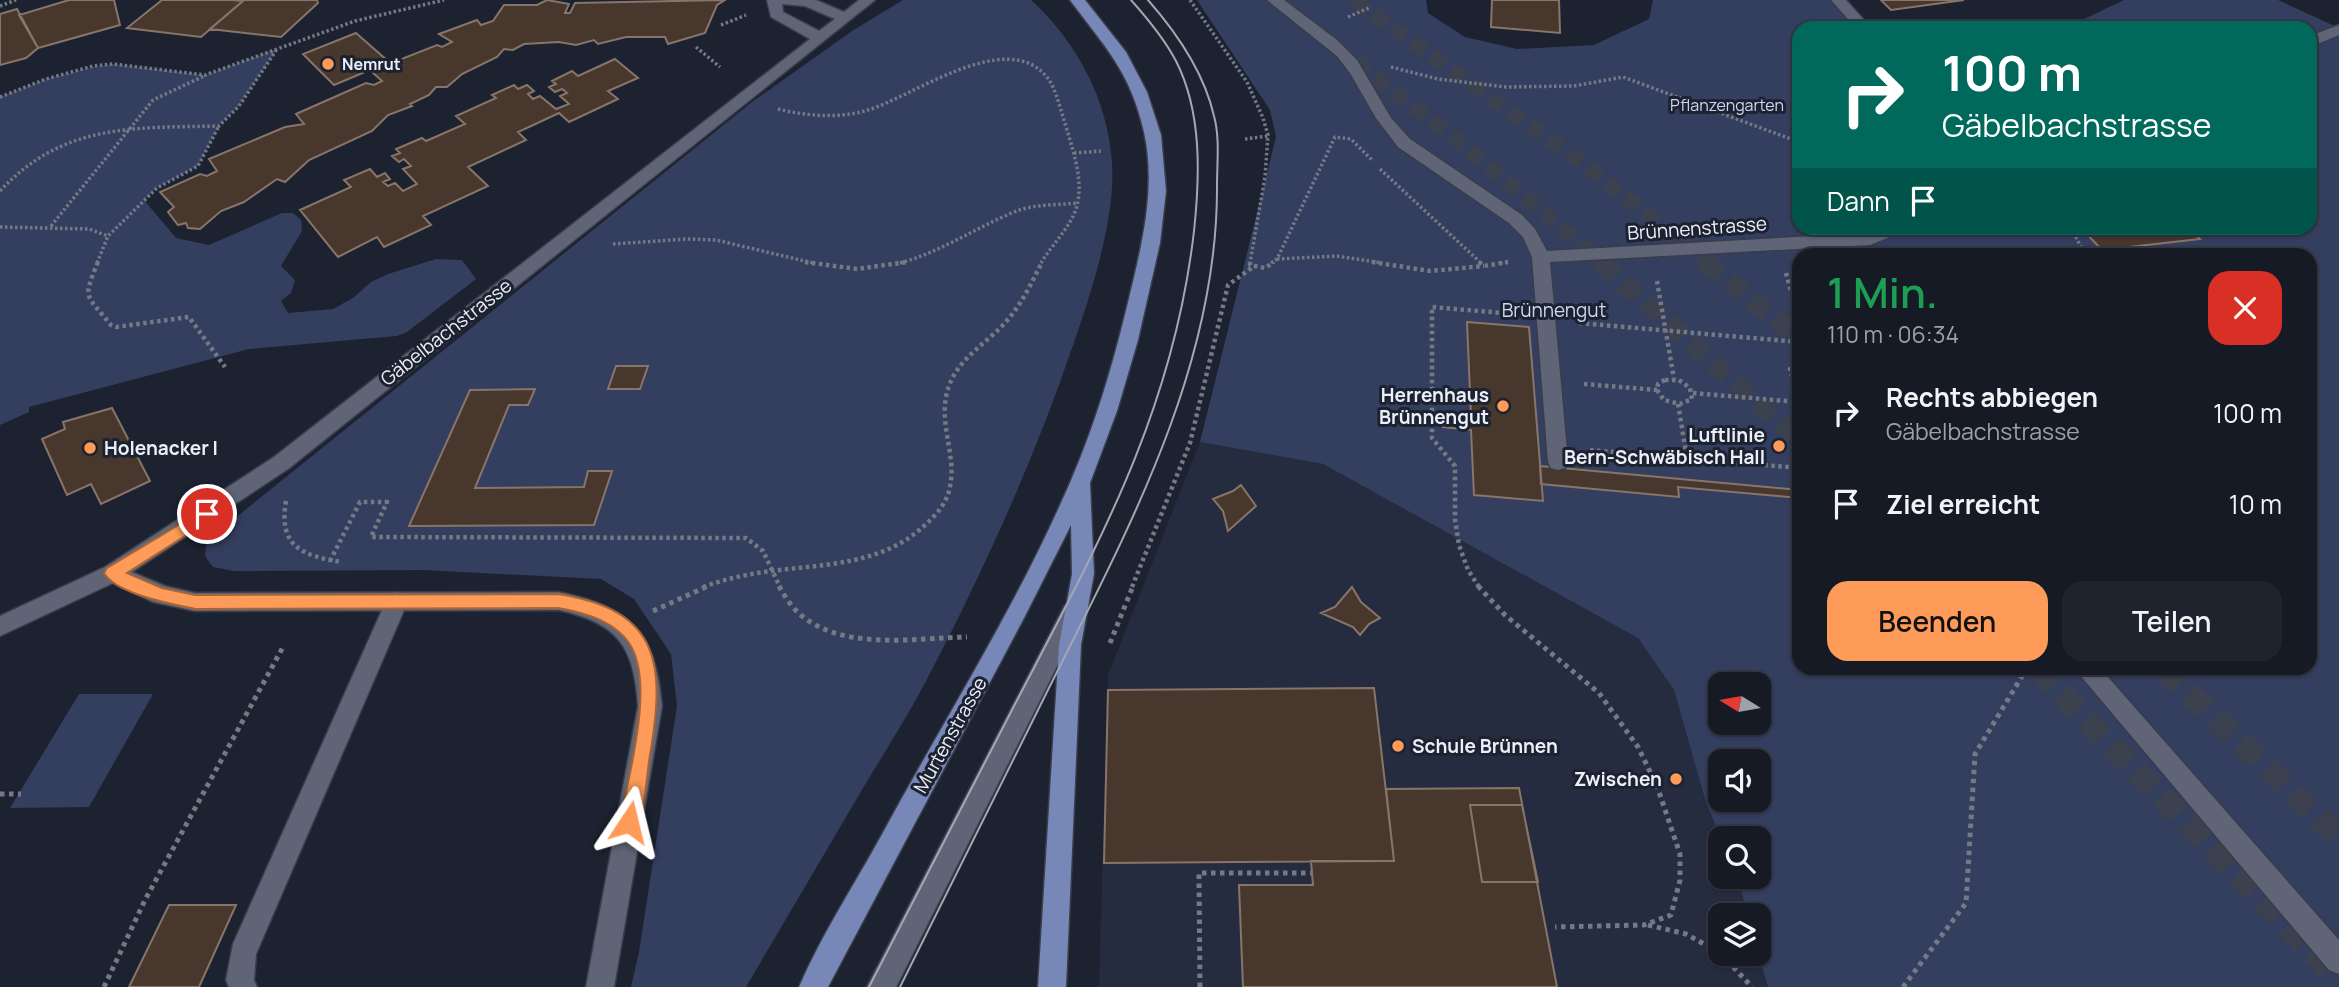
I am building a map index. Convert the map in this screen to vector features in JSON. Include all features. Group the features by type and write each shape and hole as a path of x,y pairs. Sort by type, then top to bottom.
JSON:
{"main road":[{"name":"Murtenstrasse","path":"813,987 1004,636 1081,480 1110,404 1133,323 1150,248 1156,201 1156,158 1148,111 1132,74 1116,48 1077,0"},
{"name":"Murtenstrasse","path":"1052,987 1065,730 1076,608 1083,573 1081,480"}],"street":[{"path":"774,0 776,14 818,37"},
{"path":"784,0 808,2 844,17"},
{"name":"Gäbelbachstrasse","path":"0,626 113,573 281,463 867,0"},
{"path":"1274,0 1339,52 1357,71 1384,121 1405,144 1430,163 1492,201 1530,234 1541,257 1558,454"},
{"path":"1838,0 1858,21"},
{"path":"2317,39 2339,29"},
{"name":"Brünnenstrasse","path":"1541,257 1777,243 1874,247 1888,235"},
{"path":"113,573 161,595 195,602 558,601 582,604 602,611 634,637 643,654 649,681 650,706 600,987"},
{"path":"243,987 240,980 243,954 397,601"},
{"path":"881,987 1076,608"},
{"path":"2091,675 2339,960"}],"path":[{"path":"0,6 16,0"},
{"path":"51,226 153,100 205,75 355,21 443,0"},
{"path":"1190,0 1246,82 1260,110 1268,136 1248,258 1253,267"},
{"path":"721,25 750,13"},
{"path":"696,47 720,66"},
{"path":"225,366 189,317 116,327 111,325 88,296 87,288 108,236 157,188 198,166 219,126 239,106 277,48"},
{"path":"1339,52 1438,79 1484,86 1574,86 1623,77 1792,139"},
{"path":"652,611 692,591 770,571 867,559 903,543 933,519 950,488 953,473 943,428 943,410 950,380 959,366 1000,328 1022,303 1042,261 1070,221 1078,203 1074,153 1050,81 1033,66 1011,60 973,64 884,105 857,113 822,116 773,107"},
{"path":"0,97 74,71 113,64 205,75"},
{"path":"0,191 17,173 57,147 88,136 129,129 219,126"},
{"path":"1110,643 1190,443 1228,285 1253,267 1268,267 1277,259 1332,141 1341,135 1351,138 1400,190 1484,266"},
{"path":"1245,139 1268,136"},
{"path":"1074,153 1101,151"},
{"path":"612,244 708,239 731,242 830,268 879,268 904,263 932,252 1027,208 1078,203"},
{"path":"0,227 51,226 89,229 108,236"},
{"path":"1777,243 1792,295"},
{"path":"1652,252 1674,379"},
{"path":"1277,259 1337,256 1430,271 1541,257"},
{"path":"1644,925 1671,915 1680,889 1681,856 1665,804 1643,754 1612,710 1585,680 1480,590 1459,551 1454,521 1455,466 1432,438 1432,307 1792,341"},
{"path":"1657,390 1663,380 1674,379 1686,384 1693,393 1792,402"},
{"path":"1552,381 1657,390"},
{"path":"1657,390 1664,400 1678,404 1688,403 1693,393"},
{"path":"1678,404 1687,458"},
{"path":"1558,454 1687,458 1792,467"},
{"path":"290,491 284,509 283,531 295,547 330,561 342,562"},
{"path":"330,561 360,502 387,502 370,537 736,537 755,541 761,547 768,557 770,571 791,605 804,619 843,635 970,637"},
{"path":"103,987 145,900 283,647"},
{"path":"1903,987 1966,903 1975,754 2023,675"},
{"path":"0,794 21,794"},
{"path":"1200,987 1199,873 1313,873"},
{"path":"1555,927 1644,925 1684,932 1708,944"},
{"path":"1733,966 1752,987"}],"shaded area":[{"name":"Schule Brünnen","path":"1200,442 1323,464 1638,638 1674,690 1708,812 1716,826 1708,826 1708,889 1740,889 1745,903 1708,903 1708,966 1762,966 1768,987 1099,987 1108,675"}],"green space":[{"path":"903,0 1031,0 1062,34 1076,53 1097,95 1109,140 1112,185 1100,258 1071,351 1040,436 966,602 911,708 746,987 631,987 639,952 677,706 671,654 634,599 601,579 423,570 234,571 213,567 205,556 206,545 219,531 752,102 852,31"},
{"name":"Brünnengut","path":"1197,0 1426,0 1428,13 1465,37 1517,49 1594,45 1649,19 1653,0 1843,0 1863,21 1792,21 1792,235 2317,235 2317,21 2080,21 2124,0 2278,0 2339,28 2339,987 1768,987 1762,966 1771,966 1771,903 1745,903 1740,889 1771,889 1771,826 1716,826 1710,812 1771,812 1771,749 1708,749 1708,808 1674,690 1638,638 1323,464 1200,442 1276,137 1270,110"},
{"path":"277,49 239,106 219,126 198,166 157,188 144,200 176,238 209,245 282,213 293,213 301,220 302,231 281,266 295,280 291,293 281,301 288,313 333,309 353,298 371,282 436,259 462,260 476,279 407,332 397,336 249,349 29,407 29,412 0,425 0,97 46,79 93,67 113,64 205,75"},
{"path":"79,694 153,694 89,807 10,808"}],"building":[{"path":"69,0 114,0 120,25 38,48 19,15"},
{"path":"162,0 243,1 201,37 127,28"},
{"path":"244,0 317,0 318,3 281,37 210,29"},
{"path":"547,0 569,4 565,13 570,13 575,3 725,0 717,5 705,33 668,44 665,37 626,37 598,44 594,40 576,45 559,42 524,44 513,50 504,49 497,57 462,74 447,87 436,87 429,95 410,104 412,106 388,115 372,131 309,160 285,182 277,179 244,202 221,211 200,229 188,228 186,223 178,225 168,212 174,207 160,192 200,174 207,176 217,171 209,159 285,127 304,124 296,114 366,83 374,85 382,81 371,71 437,45 442,47 452,42 439,34 477,20 481,25 493,21 504,5 537,5"},
{"path":"1492,0 1559,0 1560,33 1491,27"},
{"path":"1881,0 1964,0 1891,10"},
{"path":"17,9 38,48 26,58 0,65 0,14"},
{"path":"356,33 389,62 334,85 303,54"},
{"path":"615,59 638,78 608,91 618,99 569,122 559,113 518,132 526,140 468,167 488,186 423,216 431,225 384,247 377,237 338,257 300,210 351,187 344,180 370,169 377,177 385,173 390,179 383,182 388,186 395,183 403,191 417,184 403,169 411,166 404,159 399,162 392,156 400,153 396,149 422,138 426,141 465,124 456,116 496,98 492,95 514,85 518,89 527,85 534,91 528,94 533,99 540,96 556,109 569,104 560,96 567,93 562,89 555,92 549,87 556,84 552,81 572,71 578,76"},
{"path":"2088,235 2196,235 2200,239 2120,248 2100,248"},
{"name":"Herrenhaus Brünnengut","path":"1467,322 1529,327 1543,501 1474,495 1471,430 1443,427 1443,414 1471,416"},
{"path":"616,366 648,366 640,389 608,389"},
{"path":"535,389 528,405 509,405 475,488 584,487 588,471 612,471 594,525 409,526 470,390"},
{"path":"112,408 150,481 101,504 91,484 67,495 42,439 65,429 63,422"},
{"path":"1540,466 1792,489 1792,497 1678,487 1679,497 1541,484"},
{"path":"1241,485 1256,506 1228,531 1223,511 1213,499"},
{"path":"1352,587 1361,602 1380,618 1369,624 1360,635 1353,627 1321,613 1335,607"},
{"path":"1374,688 1394,861 1104,863 1108,690"},
{"path":"1519,788 1557,987 1243,987 1239,885 1313,885 1311,861 1394,861 1386,789"},
{"path":"1470,805 1522,805 1538,882 1482,882"},
{"path":"169,905 236,905 199,987 129,987"}],"tunnel":[{"path":"1353,0 1584,164 1707,263"},
{"path":"1336,48 1457,140 1603,263"},
{"path":"1601,262 1792,434"},
{"path":"1705,262 1792,332"},
{"path":"2043,675 2339,979"},
{"path":"2170,675 2339,837"}],"tram line":[{"path":"869,987 1101,535 1127,478 1169,360 1184,297 1194,231 1198,166 1195,122 1191,101 1176,61 1131,0"},
{"path":"900,987 1133,517 1183,388 1201,322 1213,255 1218,160 1216,124 1204,84 1196,69 1179,40 1148,0"}],"place":[{"name":"Nemrut","path":"328,64"},
{"name":"Herrenhaus Brünnengut","path":"1503,406"},
{"name":"Luftlinie Bern-Schwäbisch Hall","path":"1779,446"},
{"name":"Holenacker I","path":"90,448"},
{"name":"Schule Brünnen","path":"1398,746"},
{"name":"Zwischen","path":"1676,779"}],"route":[{"path":"207,514 113,573 161,595 195,602 558,601 582,604 602,611 616,620 634,637 643,654 649,681 650,706 629,822"}],"park label":[{"name":"Pflanzengarten","path":"1727,105"}]}
